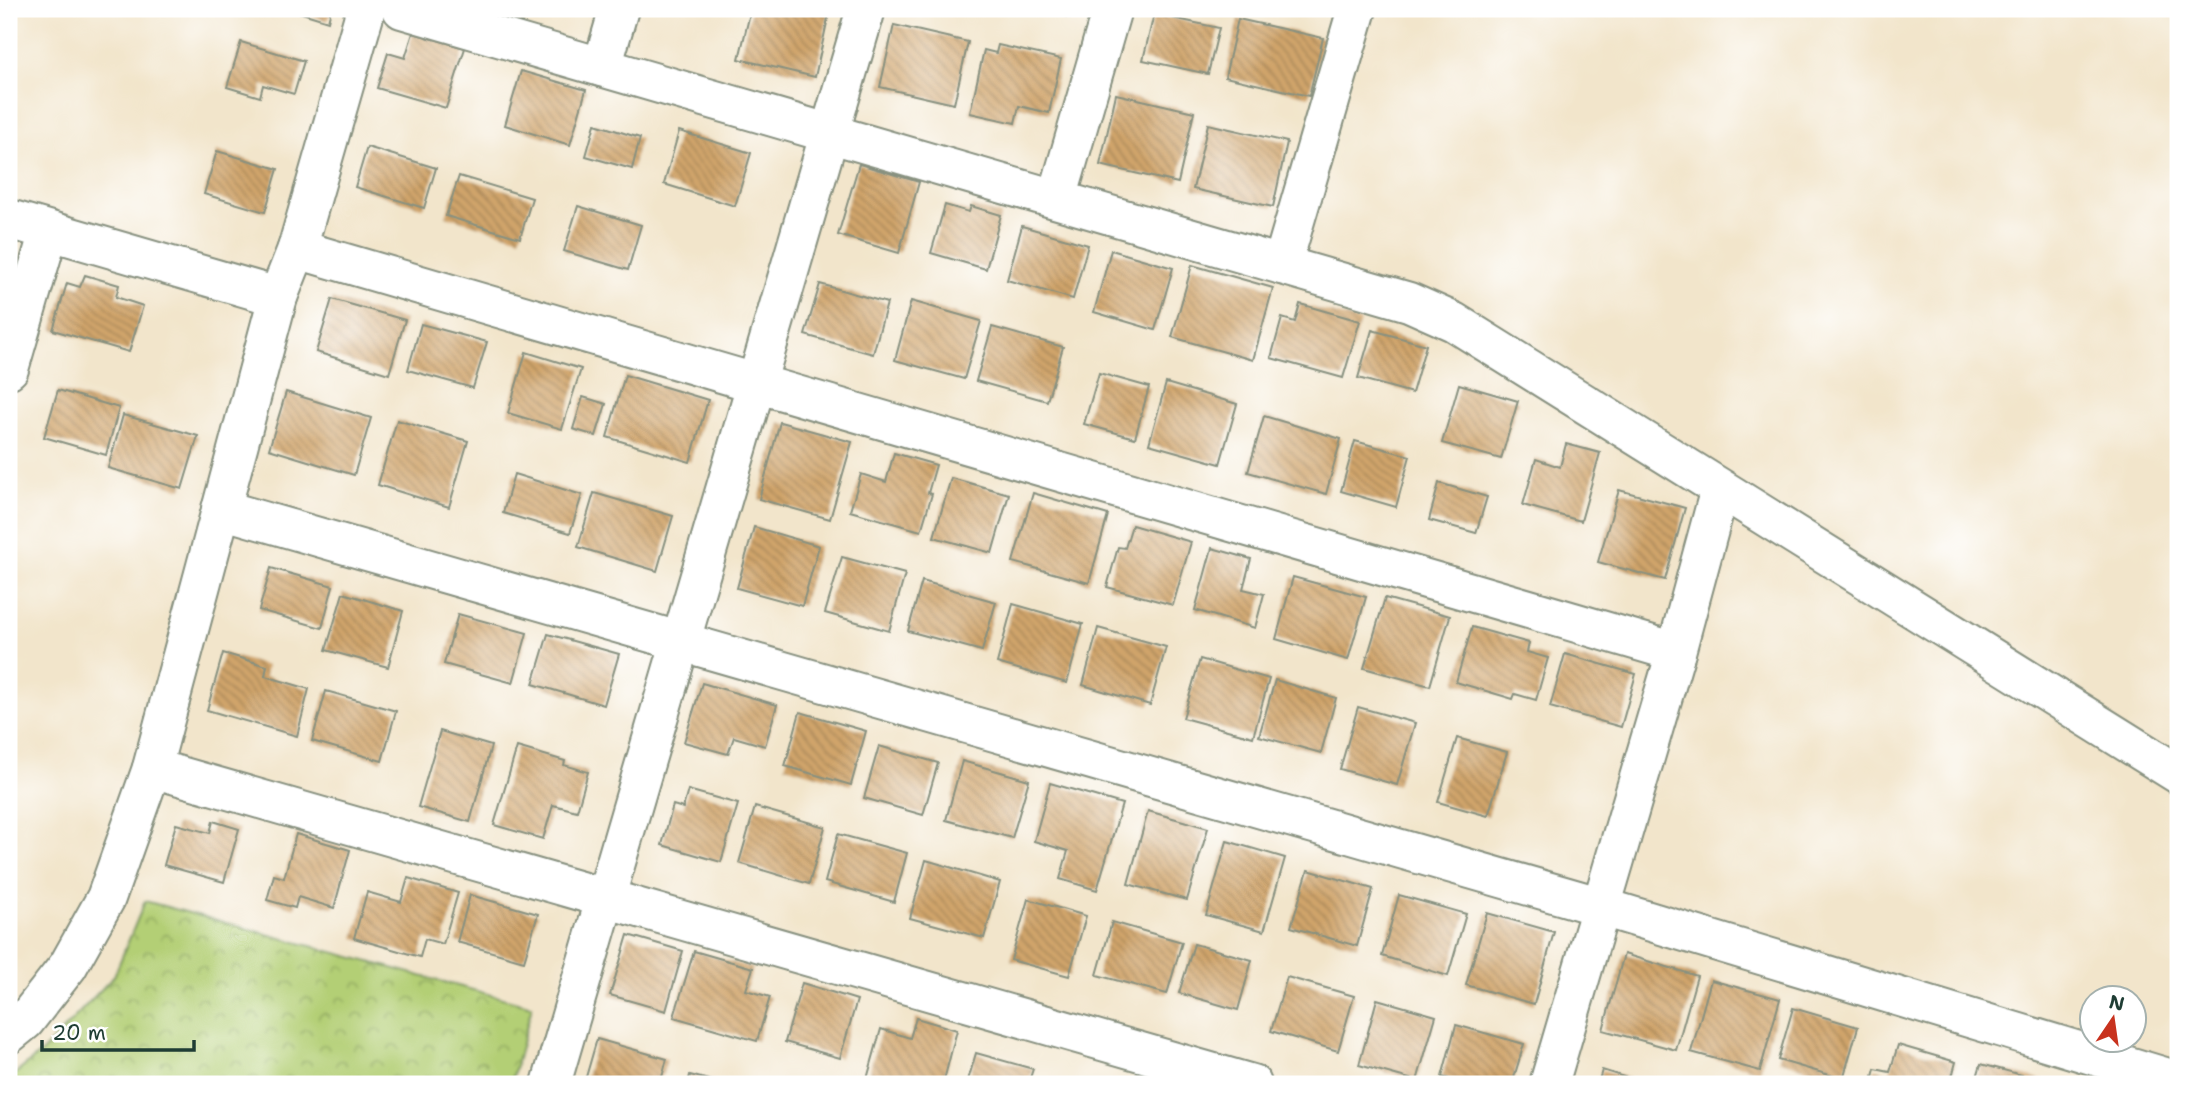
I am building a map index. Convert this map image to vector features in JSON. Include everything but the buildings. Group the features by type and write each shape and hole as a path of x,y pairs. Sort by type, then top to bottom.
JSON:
{"street":[{"path":"9,1034 24,1021 68,966 106,898 152,768 278,297 297,249 366,9"},
{"path":"402,9 1409,302 1454,322 2178,774"},
{"path":"602,67 619,9"},
{"path":"551,1084 866,9"},
{"path":"1056,199 1112,9"},
{"path":"1282,265 1357,9"},
{"path":"9,219 278,297"},
{"path":"9,369 49,231"},
{"path":"297,249 1676,652"},
{"path":"1549,1084 1676,652 1720,489"},
{"path":"221,509 1602,907 2178,1081"},
{"path":"152,768 1252,1084"}],"green space":[{"path":"145,901 532,1006 511,1084 9,1084 9,1079 42,1052 114,976"}]}
